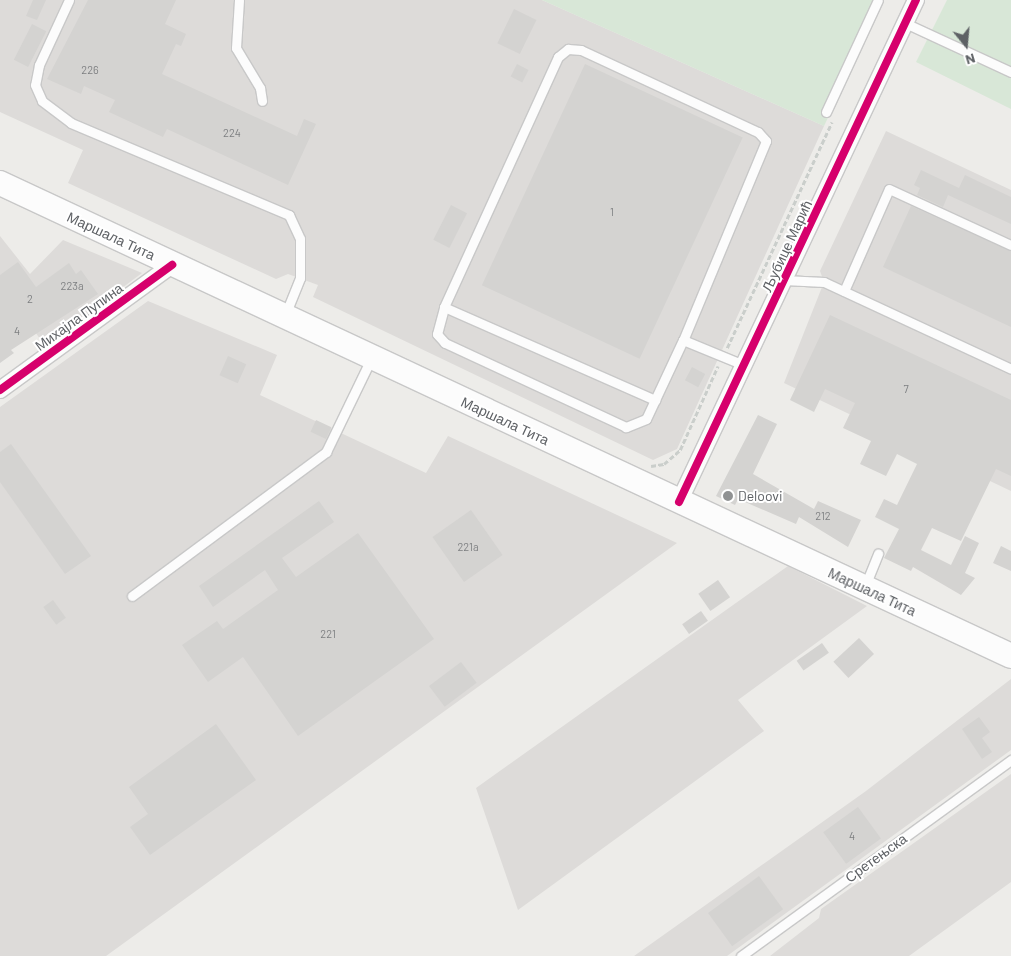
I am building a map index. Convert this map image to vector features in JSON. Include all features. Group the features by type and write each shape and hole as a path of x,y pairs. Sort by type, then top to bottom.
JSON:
{"main road":[{"name":"Маршала Тита","path":"0,183 371,359 1011,656"}],"street":[{"name":"Љубице Марић","path":"679,502 916,0"},
{"name":"Михајла Пупина","path":"0,390 172,265"}],"lane":[{"path":"69,0 39,65 35,85 42,101 71,123 289,215 300,239 300,278 295,299 283,317"},
{"path":"239,0 236,48 260,88 262,102"},
{"path":"826,112 878,0"},
{"path":"905,23 1011,72"},
{"path":"568,49 581,50 758,132 766,141 683,340 646,419 626,427 445,343 437,334 444,307 558,57 568,49"},
{"path":"844,291 889,189 1011,245"},
{"path":"784,280 824,282 1011,369"},
{"path":"444,307 655,400"},
{"path":"683,340 744,365"},
{"path":"132,596 326,452 371,359"},
{"path":"864,588 878,554"},
{"name":"Сретењска","path":"742,956 1011,760"}],"path":[{"path":"646,466 664,464 680,450 835,116"}],"shaded area":[{"path":"0,0 542,0 824,126 677,449 653,460 313,297 318,285 288,274 276,279 68,183 83,150 0,112"},
{"path":"886,131 1011,190 1011,491 784,383 824,282 820,271"},
{"path":"0,236 30,274 63,240 142,273 45,346 0,282"},
{"path":"148,301 277,355 260,395 426,473 448,436 677,543 106,956 0,956 0,407"},
{"path":"788,566 867,606 738,700 764,731 518,910 476,788"},
{"path":"1011,679 1011,750 727,956 634,956 866,791"},
{"path":"1011,774 1011,882 909,956 770,956 819,918 821,909"}],"green space":[{"path":"542,0 884,0 824,126"},
{"path":"947,0 1011,0 1011,109 916,62"}],"building":[{"path":"33,0 46,0 37,20 26,16"},
{"path":"88,0 176,0 165,24 186,34 181,46 176,44 162,74 297,136 304,119 316,124 288,185 167,129 163,137 109,112 115,100 84,86 81,94 47,79"},
{"path":"514,9 536,20 520,54 497,43"},
{"path":"32,24 46,31 28,67 14,60"},
{"path":"517,64 529,70 522,82 511,76"},
{"path":"585,64 743,138 640,359 482,285"},
{"path":"921,170 959,188 965,175 1011,197 1011,224 948,195 943,207 917,195 920,188 914,185"},
{"path":"451,205 467,213 449,248 433,240"},
{"path":"911,206 1011,251 1011,327 883,267"},
{"path":"18,262 36,287 69,263 76,274 81,270 98,294 11,350 14,353 0,363 0,275"},
{"path":"830,315 1011,400 1011,476 996,469 961,541 932,528 921,550 951,565 965,536 979,543 965,573 975,578 961,595 913,567 911,571 884,558 899,529 875,517 884,499 897,505 917,464 897,454 886,476 860,464 871,441 843,428 855,403 825,389 814,412 790,400"},
{"path":"228,356 246,364 238,383 219,375"},
{"path":"692,367 705,374 698,387 685,380"},
{"path":"758,415 777,424 753,474 814,509 818,501 861,520 848,547 799,517 796,524 738,499 735,505 716,496"},
{"path":"316,420 331,427 326,439 311,432"},
{"path":"11,444 91,556 65,574 0,482 0,452"},
{"path":"319,501 334,522 282,558 296,577 358,533 434,639 298,736 243,657 208,682 182,645 217,621 223,629 278,590 265,570 213,607 199,586"},
{"path":"471,510 503,555 464,582 432,537"},
{"path":"1001,546 1011,551 1011,571 993,563"},
{"path":"718,580 730,597 710,611 698,594"},
{"path":"53,600 66,618 56,625 43,607"},
{"path":"701,611 708,621 689,634 682,624"},
{"path":"859,638 874,654 848,678 833,662"},
{"path":"822,643 829,653 803,671 797,661"},
{"path":"461,662 477,683 445,707 429,686"},
{"path":"979,717 990,732 982,738 992,752 982,759 962,729"},
{"path":"216,724 256,780 150,855 130,827 148,814 129,787"},
{"path":"858,807 881,839 846,864 823,832"},
{"path":"759,876 783,909 732,946 708,913"}],"cycle path":[{"path":"679,502 916,0"},
{"path":"0,390 172,265"}],"place":[{"name":"Deloovi","path":"728,496"}]}
